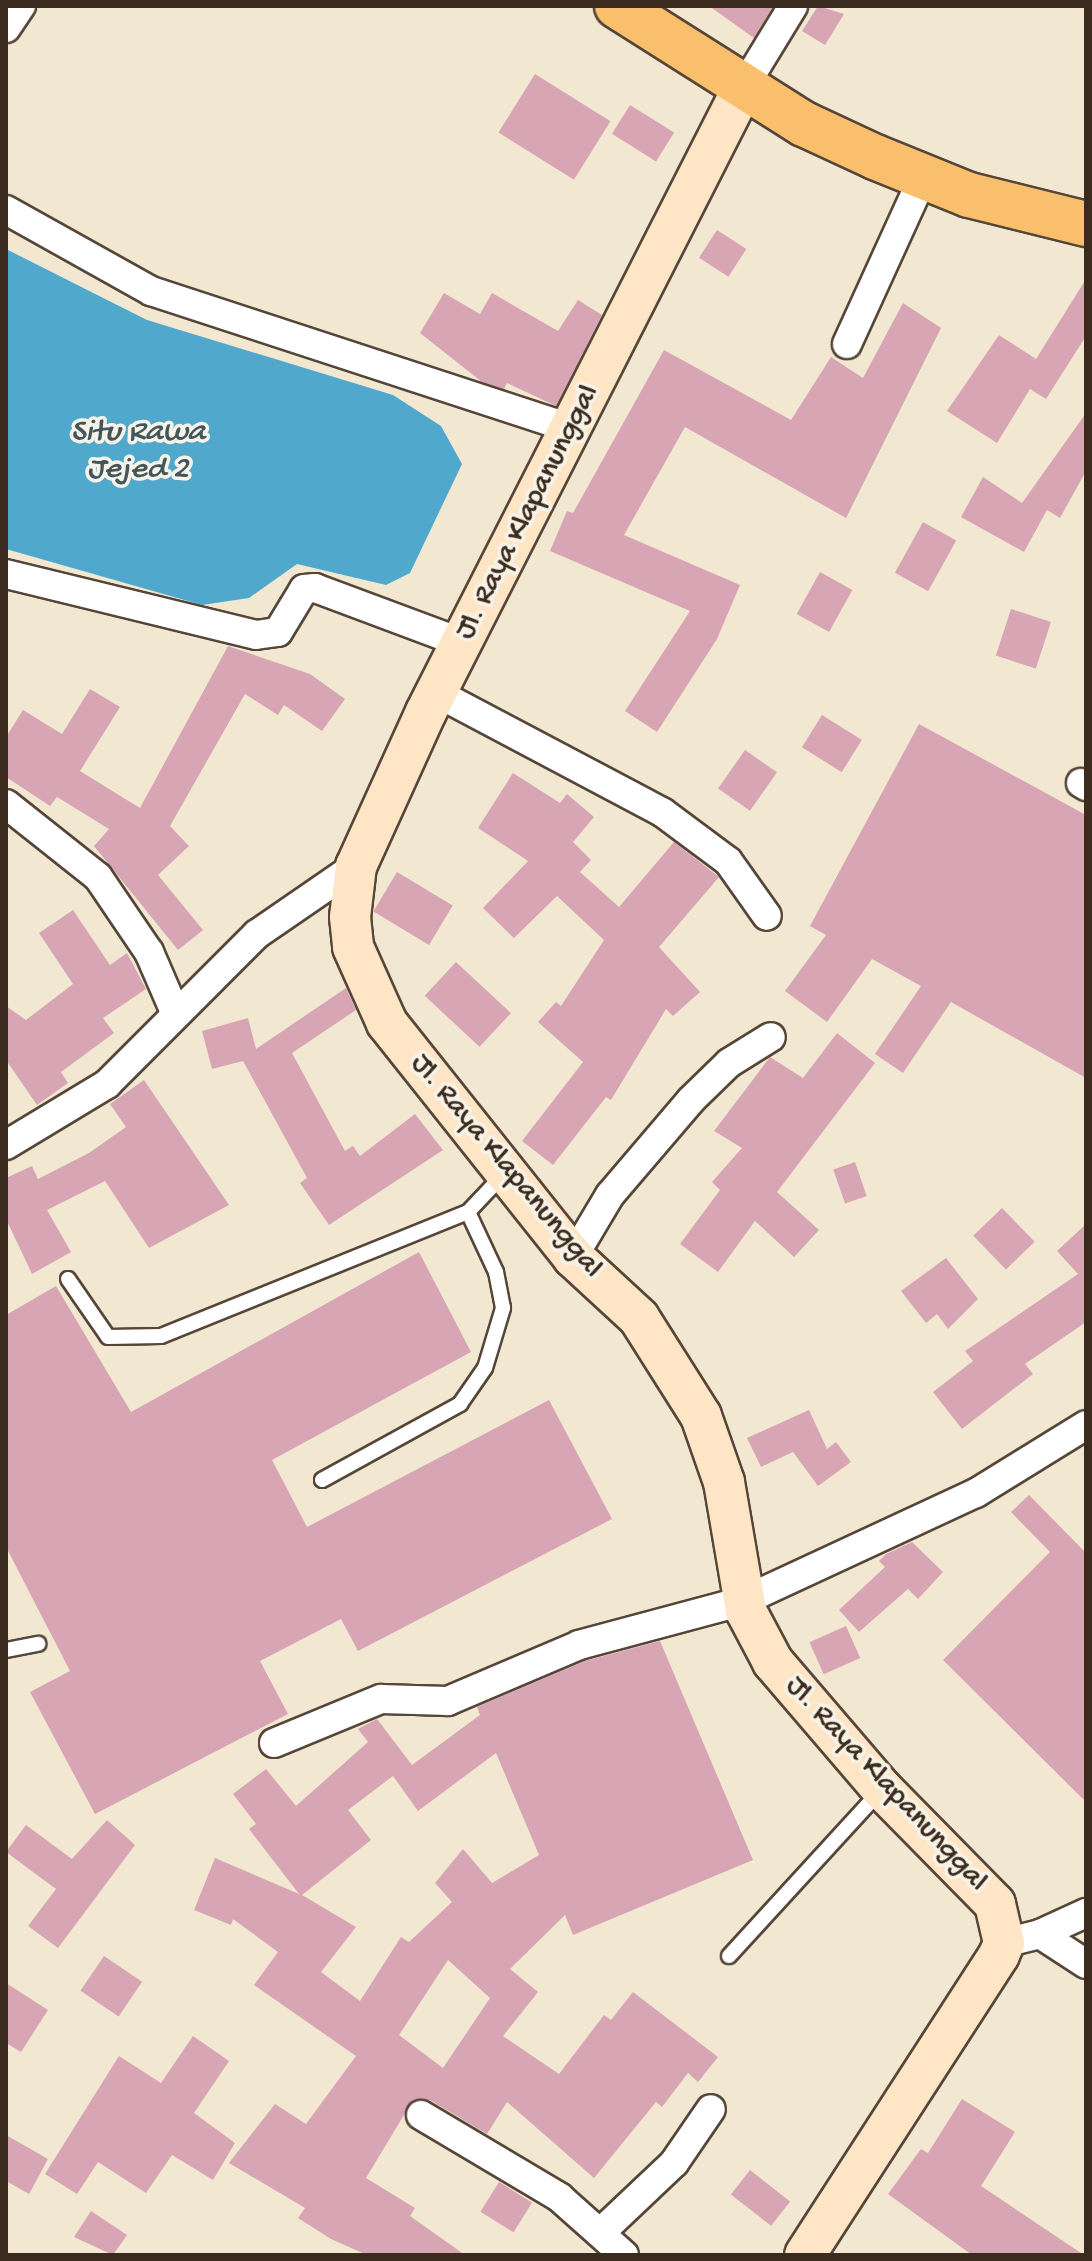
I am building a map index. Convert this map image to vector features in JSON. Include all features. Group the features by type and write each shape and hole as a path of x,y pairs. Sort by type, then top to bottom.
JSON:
{"main road":[{"path":"617,6 743,88 923,177 1086,224"}],"street":[{"path":"6,28 21,6"},
{"path":"743,88 793,6"},
{"name":"Jl. Raya Klapanunggal","path":"743,88 437,693 356,866 350,917 368,985 387,1023 503,1175 573,1257 639,1318 701,1416 724,1482 743,1601 773,1662 882,1789 975,1879 1022,1938"},
{"path":"847,344 923,177"},
{"path":"6,210 151,291 572,429"},
{"path":"6,574 256,635 278,632 304,589 315,588 462,643"},
{"path":"437,693 662,812 728,861 767,916"},
{"path":"6,804 98,877 149,952 175,1012"},
{"path":"6,1145 107,1084 175,1012 257,934 356,866"},
{"path":"573,1257 610,1195 691,1100 729,1063 771,1037"},
{"path":"274,1743 381,1699 448,1701 579,1645 743,1601 976,1493 1086,1425"},
{"path":"805,2255 1022,1938 1086,1913"},
{"path":"1022,1938 1086,1964"},
{"path":"600,2233 674,2163 711,2109"},
{"path":"421,2115 559,2197 624,2255"}],"lane":[{"path":"68,1279 108,1337 125,1342 161,1336 468,1212 503,1175"},
{"path":"322,1480 460,1404 496,1348 503,1308 496,1272 468,1212"},
{"path":"6,1650 38,1644"},
{"path":"729,1956 882,1789"}],"water":[{"name":"Situ Rawa Jejed 2","path":"6,249 147,320 393,395 441,426 462,464 410,573 386,585 297,564 249,598 202,605 6,549"}],"building":[{"path":"709,6 773,6 754,38"},
{"path":"818,6 844,14 825,45 802,31"},
{"path":"535,74 610,121 574,180 498,133"},
{"path":"630,105 674,133 656,161 612,134"},
{"path":"717,230 746,249 728,277 699,258"},
{"path":"1086,279 1086,336 1046,399 1030,389 997,443 947,411 999,335 1036,359"},
{"path":"444,293 480,314 492,293 558,331 578,300 602,315 556,406 507,383 504,389 482,382 420,333"},
{"path":"903,303 941,328 846,518 685,427 624,535 740,585 717,639 657,732 625,711 690,611 550,551 567,511 573,513 664,350 791,420 831,357 863,378"},
{"path":"1086,413 1086,471 1060,518 1047,510 1024,552 961,517 983,477 1022,503"},
{"path":"923,522 956,540 928,591 895,573"},
{"path":"820,572 852,590 829,632 797,614"},
{"path":"1011,609 1051,622 1036,669 996,656"},
{"path":"228,646 310,674 345,699 322,731 284,705 278,715 245,694 170,826 189,846 158,875 203,930 178,950 94,846 109,829 57,797 50,806 6,777 6,737 23,710 62,734 90,689 120,707 80,771 140,808"},
{"path":"822,715 862,740 842,772 802,747"},
{"path":"919,724 1086,815 1086,1078 951,1002 903,1073 875,1054 921,986 872,959 827,1022 785,991 826,935 810,926"},
{"path":"745,750 777,772 750,811 718,789"},
{"path":"513,773 560,803 567,794 594,817 573,842 591,860 580,872 619,907 674,842 719,877 659,947 700,992 673,1016 666,1009 611,1100 606,1097 553,1165 522,1141 583,1062 538,1022 556,1002 561,1006 604,940 557,896 514,938 483,908 528,861 478,828"},
{"path":"397,872 453,905 429,945 373,911"},
{"path":"73,910 110,965 127,953 146,989 103,1018 114,1033 61,1072 68,1083 37,1105 6,1060 6,1006 26,1020 73,984 39,933"},
{"path":"456,962 511,1013 479,1047 425,996"},
{"path":"346,988 356,1010 292,1053 345,1151 353,1146 360,1156 415,1114 443,1150 329,1225 300,1183 307,1178 243,1061 212,1069 202,1031 248,1018 256,1049"},
{"path":"837,1033 875,1063 777,1192 819,1230 794,1257 755,1221 718,1272 680,1244 720,1190 712,1182 742,1148 714,1131 770,1057 803,1078"},
{"path":"144,1080 229,1205 149,1248 105,1181 47,1210 71,1252 32,1274 6,1219 6,1178 32,1166 38,1179 89,1153 126,1127 110,1104"},
{"path":"855,1162 867,1196 845,1204 833,1169"},
{"path":"1002,1208 1035,1242 1006,1270 973,1236"},
{"path":"1086,1224 1086,1322 1025,1364 1033,1374 962,1429 933,1392 973,1361 965,1351 1078,1274 1057,1251"},
{"path":"419,1252 471,1352 272,1460 307,1527 549,1400 612,1519 358,1651 341,1619 260,1661 288,1714 95,1814 30,1692 70,1671 6,1547 6,1315 56,1286 131,1412"},
{"path":"946,1258 978,1299 948,1329 937,1314 926,1323 901,1291"},
{"path":"809,1410 827,1449 836,1442 851,1462 818,1486 793,1452 761,1467 747,1438"},
{"path":"1029,1495 1086,1553 1086,1802 943,1660 1050,1552 1011,1512"},
{"path":"912,1542 943,1572 918,1599 908,1589 859,1632 839,1610 885,1567 879,1561 886,1554"},
{"path":"846,1626 860,1658 824,1674 809,1642"},
{"path":"660,1641 753,1860 573,1935 565,1915 510,1969 538,1992 503,2036 559,2074 604,2015 611,2020 633,1992 718,2057 698,2082 688,2073 662,2107 656,2102 594,2178 507,2102 487,2134 430,2100 413,2100 366,2178 415,2208 410,2216 465,2255 367,2255 331,2239 298,2218 305,2208 229,2163 275,2104 306,2124 356,2056 254,1985 278,1952 233,1919 231,1925 194,1910 215,1858 299,1894 249,1829 256,1824 233,1794 266,1769 296,1806 368,1742 358,1729 377,1719 412,1765 480,1715 477,1707 585,1661","holes":["496,1753 539,1855 492,1883 463,1849 435,1883 452,1902 409,1942 401,1937 360,2001 321,1972 356,1927 302,1895 371,1840 348,1810 393,1776 418,1811","448,1960 490,1998 443,2068 399,2035"]},
{"path":"107,1820 135,1845 58,1948 28,1926 56,1889 6,1852 26,1825 72,1859"},
{"path":"104,1956 142,1982 119,2017 81,1991"},
{"path":"6,1983 48,2010 21,2052 6,2043"},
{"path":"193,2036 229,2061 194,2113 235,2143 213,2180 172,2155 146,2193 98,2162 77,2194 45,2174 119,2056 161,2083"},
{"path":"962,2099 1015,2132 981,2186 1084,2255 972,2255 888,2194 921,2149 928,2153"},
{"path":"6,2135 48,2159 29,2194 6,2181"},
{"path":"750,2170 790,2201 771,2226 731,2194"},
{"path":"499,2182 532,2203 514,2232 480,2212"},
{"path":"91,2211 127,2235 113,2255 74,2237"}]}
